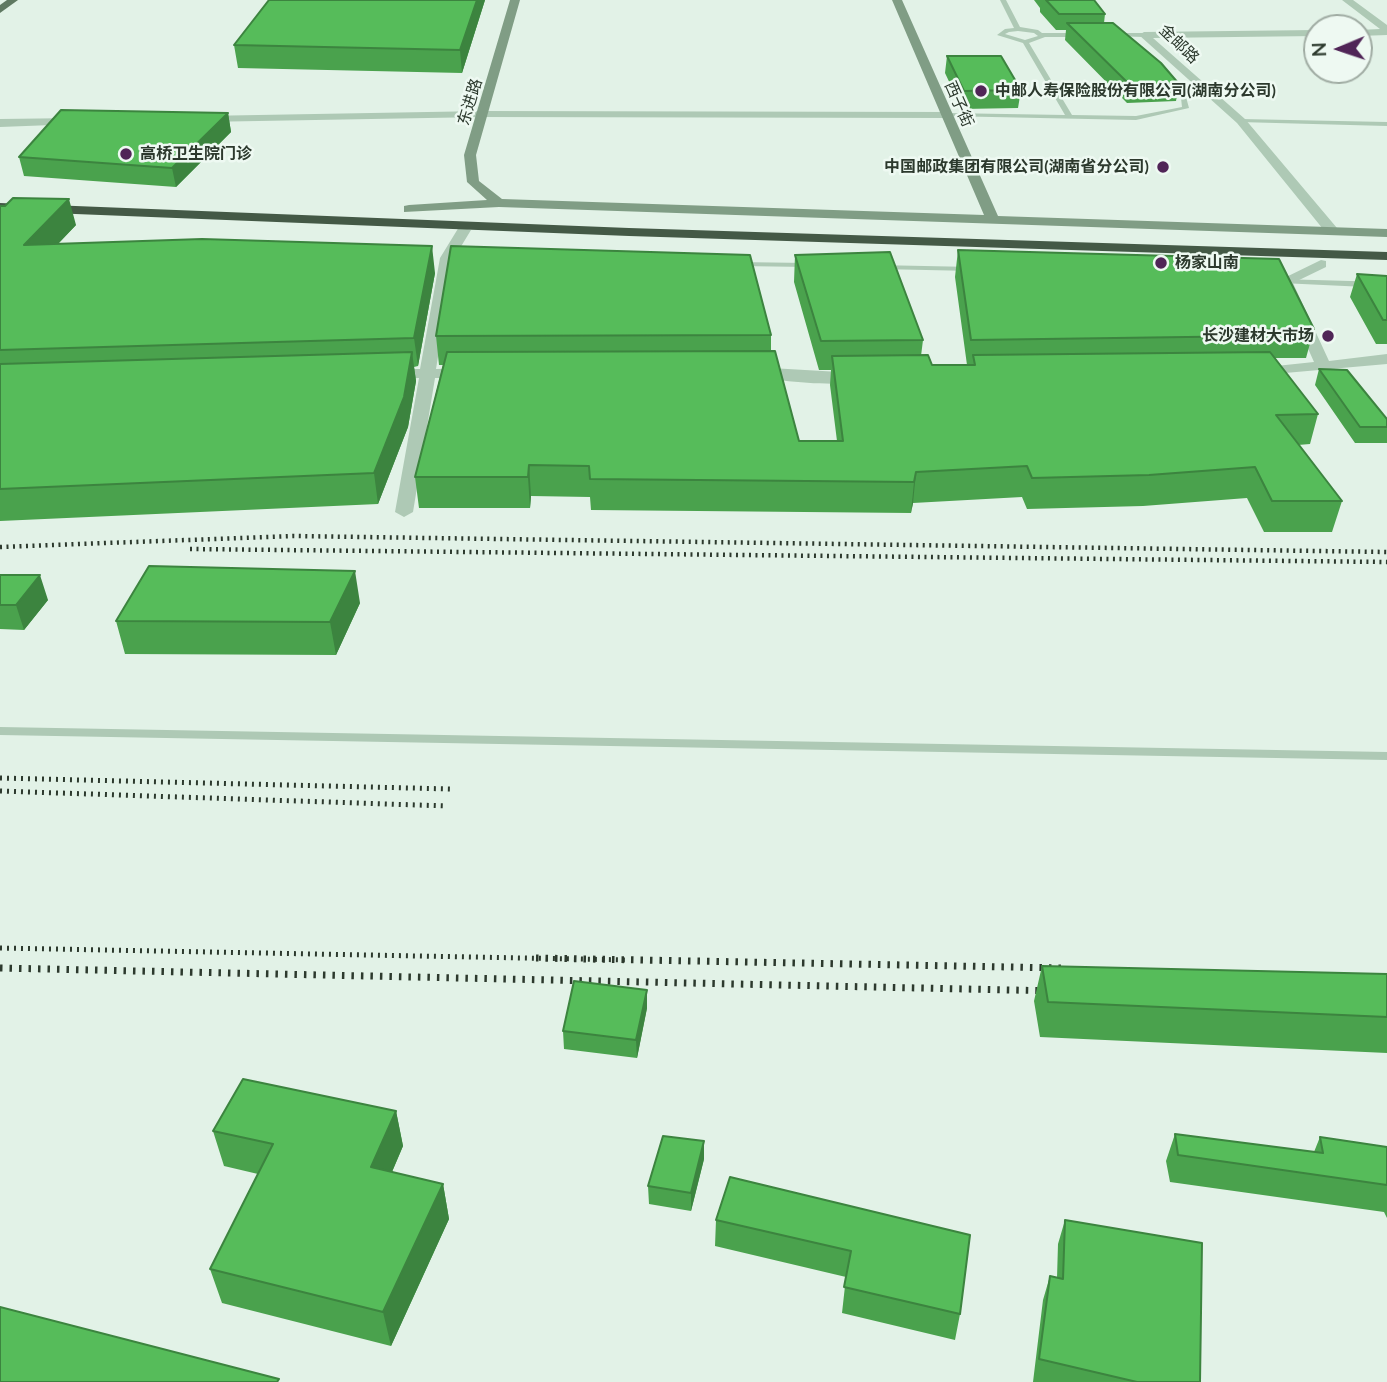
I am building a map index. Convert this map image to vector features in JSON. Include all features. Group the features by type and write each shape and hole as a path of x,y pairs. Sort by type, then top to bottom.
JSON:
{"highway":[{"path":"0,194 409,209 573,225 1387,249"},
{"path":"0,200 1387,256"},
{"path":"0,207 444,219"},
{"path":"0,215 464,230 573,225"}],"main road":[{"path":"0,10 13,0"}],"street":[{"name":"东进路","path":"499,203 473,182 470,155 516,0"},
{"name":"西子街","path":"897,0 993,220"},
{"path":"1348,0 1387,31"},
{"name":"金邮路","path":"1143,35 1303,33"},
{"name":"金邮路","path":"1143,35 1241,121 1332,232"},
{"path":"192,119 484,114 946,115"},
{"path":"0,122 96,121"},
{"path":"409,209 499,203 1387,233"},
{"path":"404,512 447,258 464,230"},
{"path":"1321,264 1279,281 1324,366"},
{"path":"1239,373 1387,359"},
{"path":"731,372 772,372 817,379 872,378"},
{"path":"373,374 483,373"}],"lane":[{"path":"1003,0 1018,29"},
{"path":"1106,26 1121,44"},
{"path":"1042,35 1037,40 1024,41 1000,35 1003,31 1018,29 1042,35 1090,35"},
{"path":"1101,35 1143,35"},
{"path":"1024,41 1069,116"},
{"path":"946,115 1150,117 1186,108 1184,98 1157,69"},
{"path":"1241,121 1387,124"},
{"path":"723,264 820,266"},
{"path":"862,267 985,270"},
{"path":"1279,281 1387,285"},
{"path":"0,731 1387,756"}],"building":[{"path":"269,0 477,0 460,50 234,45"},
{"path":"1046,0 1094,0 1105,14 1059,14"},
{"path":"1067,23 1113,23 1161,63 1179,84 1130,85"},
{"path":"947,56 1001,56 1021,90 964,91"},
{"path":"61,110 228,113 172,168 19,157"},
{"path":"13,198 69,199 24,245 202,239 432,246 414,338 0,350 0,206 5,206"},
{"path":"451,246 750,255 771,335 436,336"},
{"path":"958,250 1279,259 1314,329 1253,330 1259,336 971,340"},
{"path":"890,252 923,340 821,341 795,255"},
{"path":"1357,274 1387,276 1387,320 1383,320"},
{"path":"775,351 799,441 843,441 832,356 928,355 932,365 975,365 973,355 1270,352 1318,414 1276,415 1342,501 1272,501 1255,467 1149,475 1032,478 1027,466 916,472 914,482 590,479 589,466 529,465 528,477 415,477 447,352"},
{"path":"412,352 404,397 374,473 0,489 0,364"},
{"path":"1319,369 1347,370 1387,419 1387,427 1360,427"},
{"path":"149,566 355,571 330,622 116,621"},
{"path":"0,575 40,575 16,605 0,605"},
{"path":"1042,966 1387,974 1387,1017 1048,1002"},
{"path":"574,981 647,990 636,1040 563,1031"},
{"path":"243,1079 396,1111 371,1167 443,1184 383,1312 210,1269 273,1144 213,1131"},
{"path":"1175,1134 1323,1153 1320,1137 1387,1147 1387,1185 1178,1155"},
{"path":"663,1136 704,1141 691,1193 648,1186"},
{"path":"730,1177 970,1235 960,1314 844,1287 851,1251 716,1220"},
{"path":"1065,1220 1202,1243 1200,1382 1137,1382 1039,1359 1050,1276 1063,1279"},
{"path":"0,1307 279,1379 277,1382 0,1382"}],"railway":[{"path":"0,547 294,536 1387,552"},
{"path":"190,549 1387,562"},
{"path":"0,778 451,789"},
{"path":"0,791 447,806"},
{"path":"0,948 629,960"},
{"path":"536,958 1062,968"},
{"path":"0,968 1057,991"}],"place":[{"name":"中邮人寿保险股份有限公司(湖南分公司)","path":"981,91"},
{"name":"高桥卫生院门诊","path":"126,154"},
{"name":"中国邮政集团有限公司(湖南省分公司)","path":"1163,167"},
{"name":"杨家山南","path":"1161,263"},
{"name":"长沙建材大市场","path":"1328,336"}]}
